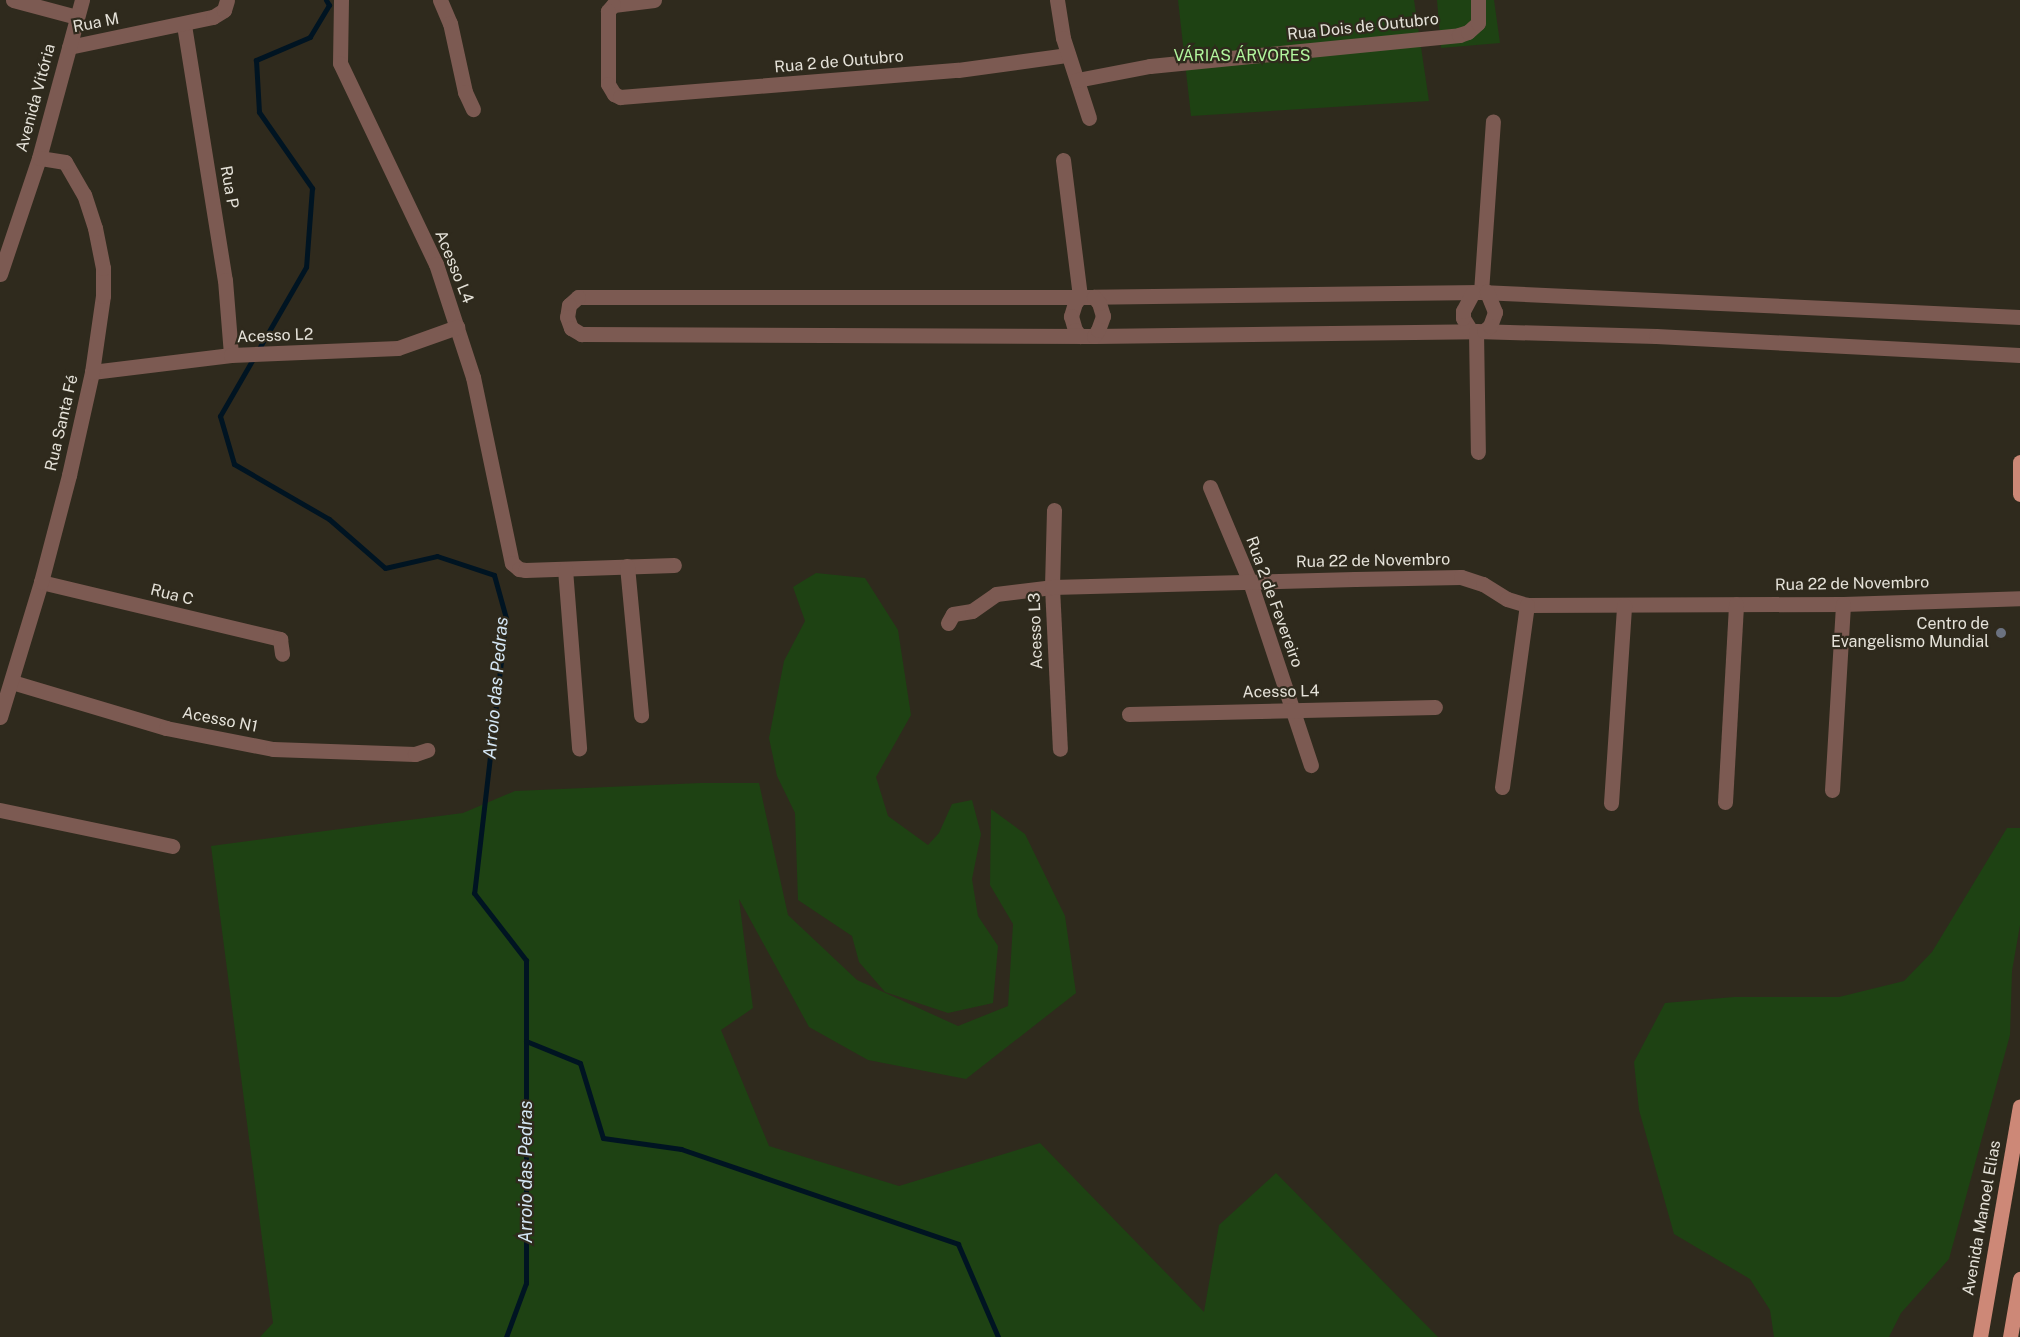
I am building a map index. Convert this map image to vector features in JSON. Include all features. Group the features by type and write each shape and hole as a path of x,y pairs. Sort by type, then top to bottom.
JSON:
{"main road":[{"path":"2020,462 2020,494"},
{"name":"Avenida Manoel Elias","path":"1980,1337 2020,1106"},
{"path":"2010,1337 2020,1279"}],"street":[{"name":"Rua M","path":"13,0 77,16"},
{"name":"Avenida Vitória","path":"0,274 39,158 82,0"},
{"name":"Rua M","path":"69,47 184,25 219,14 224,10 227,0"},
{"path":"440,0 450,23 465,92 473,109"},
{"name":"Rua 2 de Outubro","path":"654,0 613,5 608,11 608,84 614,94 630,98 958,70 1068,55"},
{"path":"1057,0 1068,55 1089,118"},
{"name":"Rua Dois de Outubro","path":"1077,80 1150,66 1459,35 1473,28 1480,16 1478,0"},
{"name":"Acesso L4","path":"345,1 340,63 436,264 473,377 511,558 519,569 565,569"},
{"name":"Rua P","path":"184,25 225,280 231,356"},
{"path":"1478,452 1477,331 1463,318 1463,311 1480,292 1493,121"},
{"name":"Rua Santa Fé","path":"0,717 41,582 92,372 103,296 103,268 95,228 84,195 64,162 39,158"},
{"path":"1063,160 1087,297"},
{"path":"1477,331 1490,326 1495,312 1480,292"},
{"path":"2020,317 1480,292 1087,297 578,297 569,305 567,316 571,328 581,334 1087,336 1477,331 2020,355"},
{"path":"1087,297 1071,316 1072,324 1087,336"},
{"path":"1087,297 1099,303 1102,316 1098,330 1087,336"},
{"name":"Acesso L2","path":"92,372 231,356 398,348 457,327"},
{"name":"Rua 2 de Fevereiro","path":"1210,487 1250,582 1311,765"},
{"name":"Acesso L3","path":"1054,510 1052,588 1060,749"},
{"path":"579,748 565,569 674,565"},
{"path":"627,566 641,715"},
{"name":"Rua 22 de Novembro","path":"948,623 953,614 972,611 996,594 1052,588 1461,577 1483,584 1507,599 1527,605 1842,604 2020,598"},
{"name":"Rua C","path":"41,582 280,639 282,654"},
{"path":"1725,802 1736,604"},
{"path":"1832,790 1842,604"},
{"path":"1502,787 1527,605"},
{"path":"1611,803 1624,605"},
{"name":"Acesso N1","path":"12,682 166,728 273,749 415,754 427,750"},
{"name":"Acesso L4","path":"1129,714 1435,707"},
{"path":"0,810 172,846"}],"green space":[{"name":"VÁRIAS ÁRVORES","path":"1178,0 1414,0 1429,101 1191,116"},
{"path":"1437,0 1494,0 1500,43 1441,48"},
{"path":"816,573 865,578 898,630 911,715 876,777 888,816 928,845 939,833 952,804 972,800 981,834 972,879 978,916 998,946 993,1003 948,1013 885,992 859,962 852,936 798,900 795,813 777,776 769,738 784,661 805,621 793,587"},
{"path":"701,783 759,783 788,915 857,980 958,1026 1008,1006 1013,924 990,885 991,809 1025,834 1065,916 1076,993 966,1079 868,1060 809,1027 739,899 753,1008 721,1030 769,1146 899,1186 1040,1143 1204,1312 1219,1225 1276,1173 1438,1337 260,1337 273,1323 211,846 463,813 515,791"},
{"path":"2007,828 2020,828 2020,925 2012,971 2010,1035 1949,1259 1901,1313 1889,1337 1774,1337 1770,1310 1750,1279 1674,1234 1639,1110 1634,1062 1665,1003 1734,997 1839,997 1904,981 1932,952"}],"waterway":[{"name":"Arroio das Pedras","path":"326,0 329,5 310,37 256,60 259,112 312,188 306,267 220,416 234,464 329,519 385,568 437,556 494,575 506,618 474,893 526,960 526,1283 506,1337"},
{"path":"526,1041 580,1063 603,1138 681,1149 958,1244 998,1337"}],"place":[{"name":"Centro de Evangelismo Mundial","path":"2001,633"}]}
